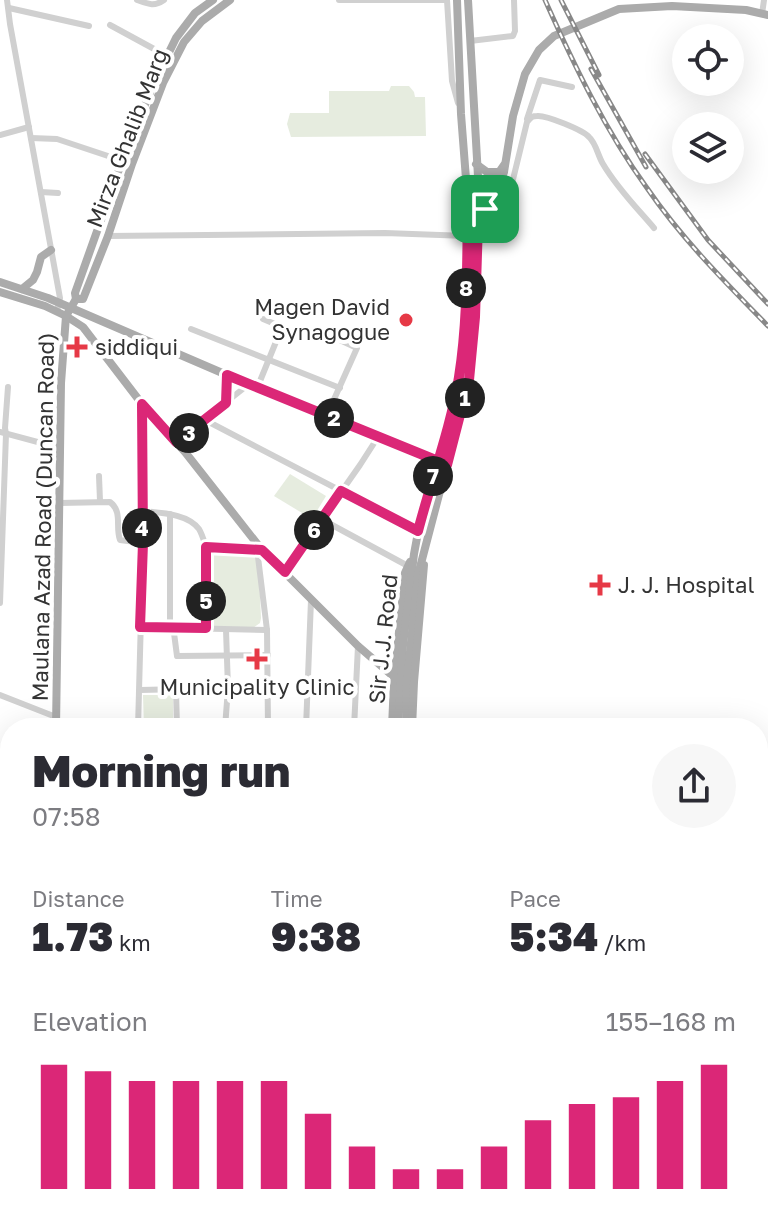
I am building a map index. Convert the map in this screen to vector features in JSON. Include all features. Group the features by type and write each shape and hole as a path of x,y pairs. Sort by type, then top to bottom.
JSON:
{"main road":[{"name":"Mirza Ghalib Marg","path":"76,299 75,293 122,161 176,38 195,13 211,3 230,0"},
{"path":"399,718 414,554 459,378 465,317 468,201 457,0"},
{"path":"405,718 401,674 418,575 469,380 475,317 478,222 482,207 476,164 468,0"},
{"name":"Mirza Ghalib Marg","path":"63,309 76,299 83,299 163,83 184,42 202,21 211,3"},
{"path":"482,207 492,199 501,182 501,168 525,74 539,50 554,36 619,9 745,6 765,15"},
{"path":"476,164 487,172 501,168"},
{"path":"468,201 486,191 501,168"},
{"path":"468,201 482,207"},
{"path":"22,289 33,280 41,257 51,250"},
{"path":"0,282 447,465"},
{"path":"0,292 63,309 83,327 259,550 358,646 401,674"},
{"name":"Maulana Azad Road (Duncan Road)","path":"56,717 63,309"},
{"name":"Sir J.J. Road","path":"394,718 401,674 405,573 414,554"},
{"name":"Sir J.J. Road","path":"412,718 424,556"}],"street":[{"path":"137,0 151,5 164,0"},
{"path":"339,0 447,0 452,81 461,114"},
{"path":"470,41 513,36 514,0"},
{"path":"764,0 765,15"},
{"path":"63,309 8,4 89,26"},
{"path":"0,23 10,24"},
{"path":"110,25 167,56"},
{"path":"482,207 507,204 540,80 572,87"},
{"path":"527,122 530,118 542,116 588,136 617,184 654,228"},
{"path":"0,135 29,127"},
{"path":"31,138 57,139 132,164"},
{"path":"41,192 58,193"},
{"path":"108,236 385,233 467,236"},
{"path":"176,442 254,385 282,327 263,319"},
{"path":"191,329 340,388"},
{"path":"318,330 357,348 327,415"},
{"path":"226,403 227,375"},
{"path":"0,603 5,428 3,401 8,387"},
{"path":"139,718 143,543 142,404"},
{"path":"205,420 418,531"},
{"path":"3,433 60,448"},
{"path":"285,572 378,437"},
{"path":"99,476 100,501"},
{"path":"59,503 110,502 116,506 120,540 143,543"},
{"path":"142,511 170,514 192,521 200,531 206,547 206,628"},
{"path":"170,514 170,627 174,633 177,656 268,655"},
{"path":"321,519 408,566"},
{"path":"206,547 259,550 267,630 268,718"},
{"path":"306,718 311,600"},
{"path":"140,627 267,630"},
{"path":"226,630 226,718"},
{"path":"354,718 358,646"},
{"path":"140,690 228,688"},
{"path":"176,690 177,718"},
{"path":"0,695 56,717"}],"shaded area":[{"path":"391,86 409,86 415,97 425,97 426,136 291,137 287,124 290,113 329,113 329,91 389,91"},
{"path":"290,474 326,496 312,519 274,496"},
{"path":"207,554 258,554 261,618 253,628 222,628 207,621"},
{"path":"143,695 173,695 173,718 144,718"}],"railway":[{"path":"545,0 591,97 617,143 660,207 768,326"},
{"path":"561,0 599,75"},
{"path":"591,69 646,167"},
{"path":"645,154 708,240 768,304"}],"place":[{"name":"Magen David Synagogue","path":"406,320"},
{"name":"siddiqui","path":"77,347"},
{"name":"J. J. Hospital","path":"600,585"},
{"name":"Municipality Clinic","path":"257,659"}],"route":[{"path":"485,209 478,222 475,317 469,380 447,465 438,461 378,437 258,386 227,375 226,403 176,442 142,404 140,627 206,628 206,547 262,550 285,572 341,491 418,531 438,461 459,378 465,317 468,205 478,205 492,199 485,209"}]}
